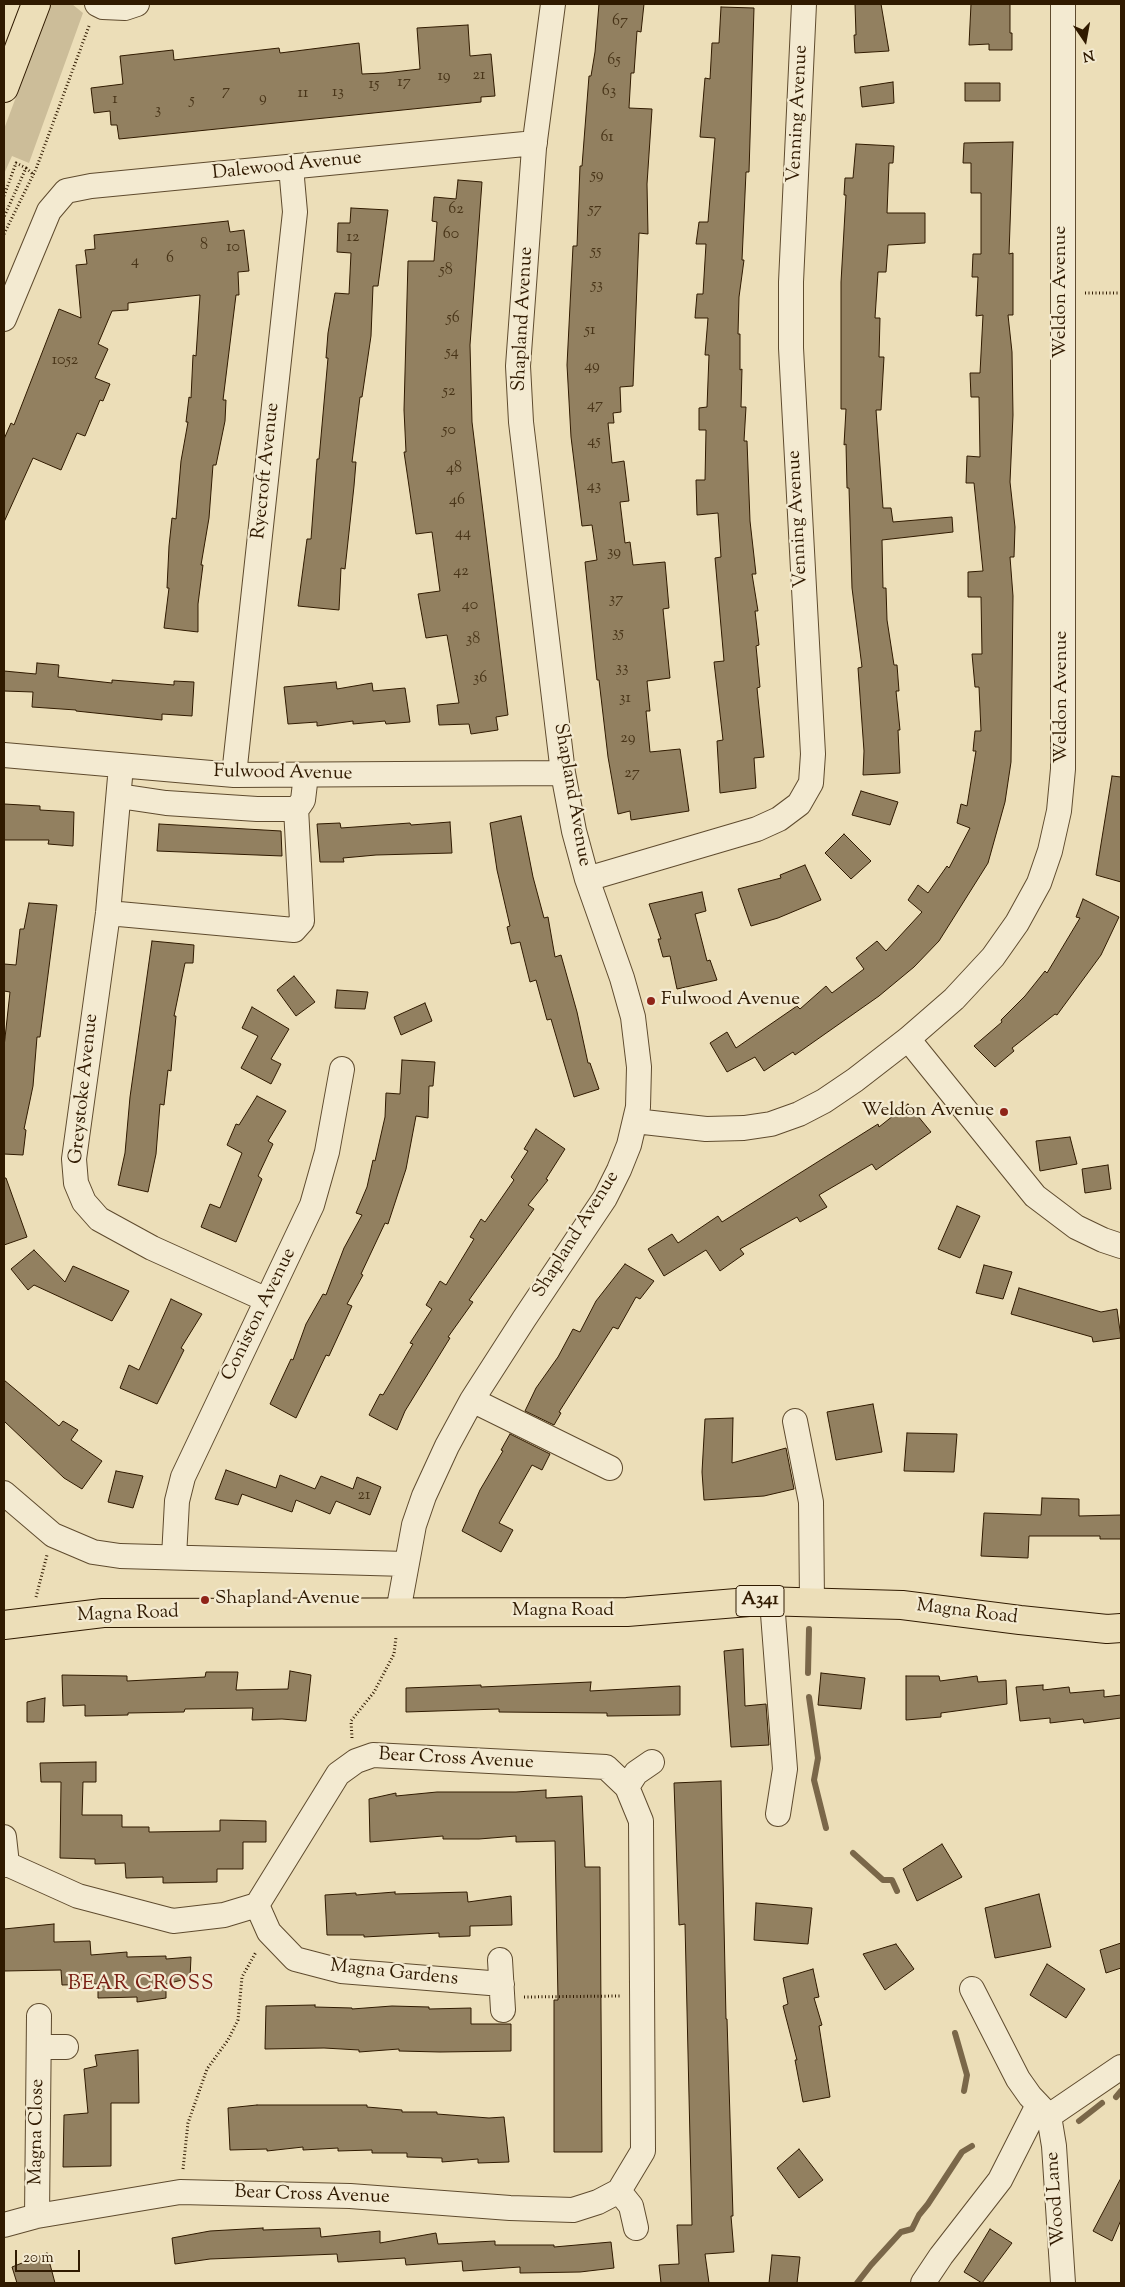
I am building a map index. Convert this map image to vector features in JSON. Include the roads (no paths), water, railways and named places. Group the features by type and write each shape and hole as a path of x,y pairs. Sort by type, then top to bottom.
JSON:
{"main road":[{"path":"4,88 36,4"},
{"name":"Magna Road","path":"16,1623 103,1613 626,1612 772,1601 902,1605 1040,1622 1107,1629 1121,1628"}],"street":[{"path":"97,4 103,7 125,8 137,4"},
{"name":"Shapland Avenue","path":"398,1612 414,1525 424,1496 447,1446 472,1400 524,1318 605,1198 619,1170 635,1121 639,1094 639,1067 633,1017 622,978 587,880 574,831 563,773 521,422 518,366 535,143 553,4"},
{"name":"Venning Avenue","path":"587,880 756,829 779,819 799,804 811,783 813,754 790,348 791,282 804,4"},
{"name":"Weldon Avenue","path":"635,1121 706,1129 771,1124 799,1114 824,1100 855,1080 908,1039 954,999 993,957 1017,923 1039,883 1050,851 1059,811 1063,769 1063,4"},
{"name":"Dalewood Avenue","path":"4,319 49,211 66,191 78,187 535,143"},
{"name":"Ryecroft Avenue","path":"234,775 295,212 291,167"},
{"name":"Fulwood Avenue","path":"4,755 234,775 563,773"},
{"name":"Greystoke Avenue","path":"121,766 108,913 74,1160 76,1183 82,1196 99,1219 122,1233 267,1300"},
{"path":"108,913 294,930 302,922 296,808 303,800 306,775"},
{"path":"119,796 166,803 257,810 296,808"},
{"path":"908,1039 1035,1196 1076,1227 1102,1240 1121,1246"},
{"name":"Coniston Avenue","path":"174,1557 177,1501 183,1477 312,1205 327,1152 342,1070"},
{"path":"472,1400 610,1468"},
{"path":"795,1421 811,1502 812,1602"},
{"path":"4,1493 53,1535 93,1552 120,1556 406,1564"},
{"path":"772,1601 785,1769 778,1814"},
{"name":"Bear Cross Avenue","path":"4,2225 37,2216 180,2192 350,2196 510,2208 573,2210 598,2202 619,2191 642,2151 641,1821 627,1787 606,1767 373,1755 356,1761 338,1774 257,1905"},
{"path":"627,1787 636,1773 652,1762"},
{"path":"4,1837 6,1865 78,1896 172,1921 224,1915 257,1905"},
{"name":"Magna Gardens","path":"257,1905 269,1932 295,1959 341,1971 503,1997 500,1960"},
{"name":"Wood Lane","path":"972,1989 1018,2079 1043,2110 1054,2146 1063,2283"},
{"name":"Magna Close","path":"37,2216 40,2016"},
{"path":"40,2047 66,2047"},
{"path":"923,2283 941,2256 1000,2180 1043,2110 1121,2067"},
{"path":"619,2191 631,2206 636,2228"}],"waterway":[{"path":"808,1673 809,1629"},
{"path":"809,1697 818,1758 814,1780 826,1828"},
{"path":"853,1853 883,1880 892,1880 897,1891"},
{"path":"955,2033 967,2075 964,2091"},
{"path":"1116,2097 1121,2091"},
{"path":"1079,2121 1102,2103"},
{"path":"857,2283 901,2232 912,2229 919,2215 962,2152 972,2146"}],"place":[{"name":"Fulwood Avenue","path":"651,1001"},
{"name":"Weldon Avenue","path":"1004,1112"},
{"name":"Shapland Avenue","path":"205,1600"}],"district":[{"name":"BEAR CROSS","path":"141,1985"}]}
